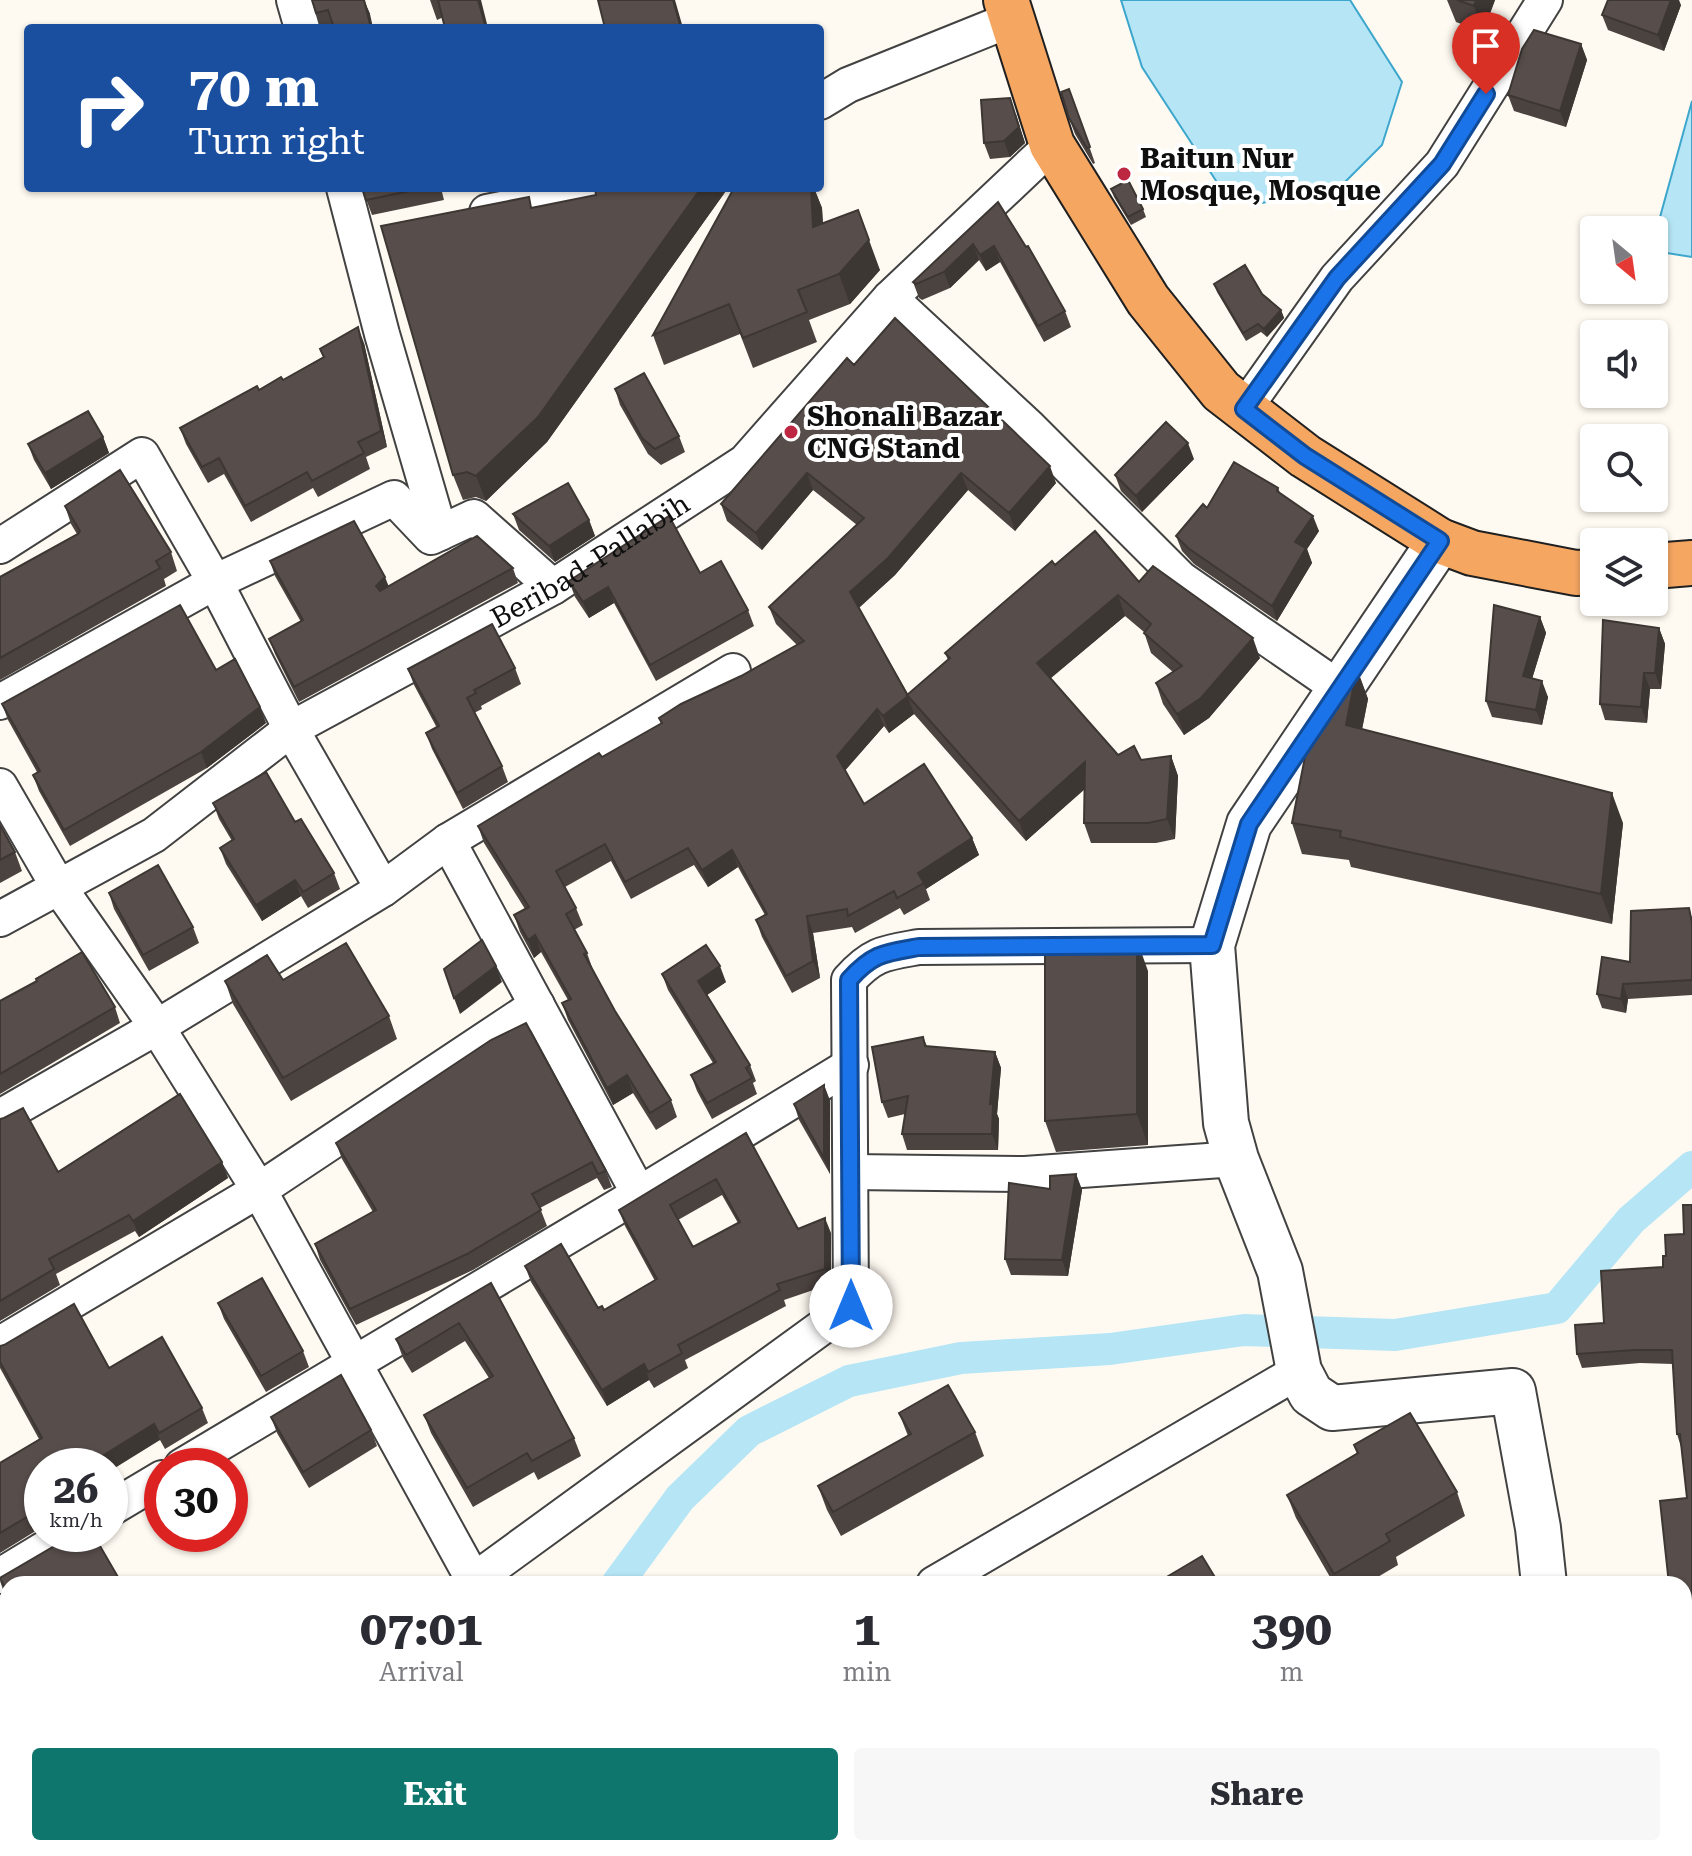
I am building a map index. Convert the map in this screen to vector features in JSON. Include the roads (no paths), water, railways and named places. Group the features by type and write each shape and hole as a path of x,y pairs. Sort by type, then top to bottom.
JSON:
{"highway":[{"path":"1009,10 1052,145 1148,300 1221,391 1305,456 1440,541 1472,553 1580,573"},
{"path":"1668,565 1692,563"}],"street":[{"path":"294,0 301,24"},
{"path":"1244,409 1337,278 1442,164 1545,0"},
{"path":"824,100 848,85 1009,10"},
{"name":"Beribad-Pallabih","path":"0,919 154,835 291,729 553,587 745,462 890,298 1052,145"},
{"path":"346,192 372,235 440,533"},
{"path":"460,218 588,192"},
{"path":"890,298 1029,427 1181,579 1339,688"},
{"path":"0,546 142,455 215,582 291,729 383,889"},
{"path":"0,702 215,582 394,498 431,537 474,517 553,587"},
{"path":"1440,541 1249,824 1212,945 1226,1123 1236,1159 1280,1271 1299,1370 1311,1394 1332,1408 1513,1391 1538,1528 1543,1576"},
{"path":"0,1117 157,1027 383,889 448,841 733,671"},
{"path":"0,786 58,886 157,1027 259,1190 467,1576"},
{"path":"448,841 639,1194"},
{"path":"481,1576 851,1306 849,980 865,962 886,953 919,947 1212,945"},
{"path":"0,1344 259,1190 537,1005"},
{"path":"212,1448 851,1065"},
{"path":"851,1172 1025,1174 1236,1159"},
{"path":"948,1576 1299,1370"},
{"path":"0,1576 39,1552"}],"water":[{"path":"1121,0 1350,0 1402,82 1382,145 1340,187 1257,204 1222,190 1142,67"},
{"path":"1692,101 1692,257 1668,253 1668,216 1660,216"}],"waterway":[{"path":"623,1576 680,1498 749,1431 849,1381 961,1358 1110,1349 1244,1330 1395,1335 1557,1308 1631,1220 1692,1167"}],"place":[{"name":"Baitun Nur Mosque, Mosque","path":"1124,174"},
{"name":"Shonali Bazar CNG Stand","path":"791,432"}]}
